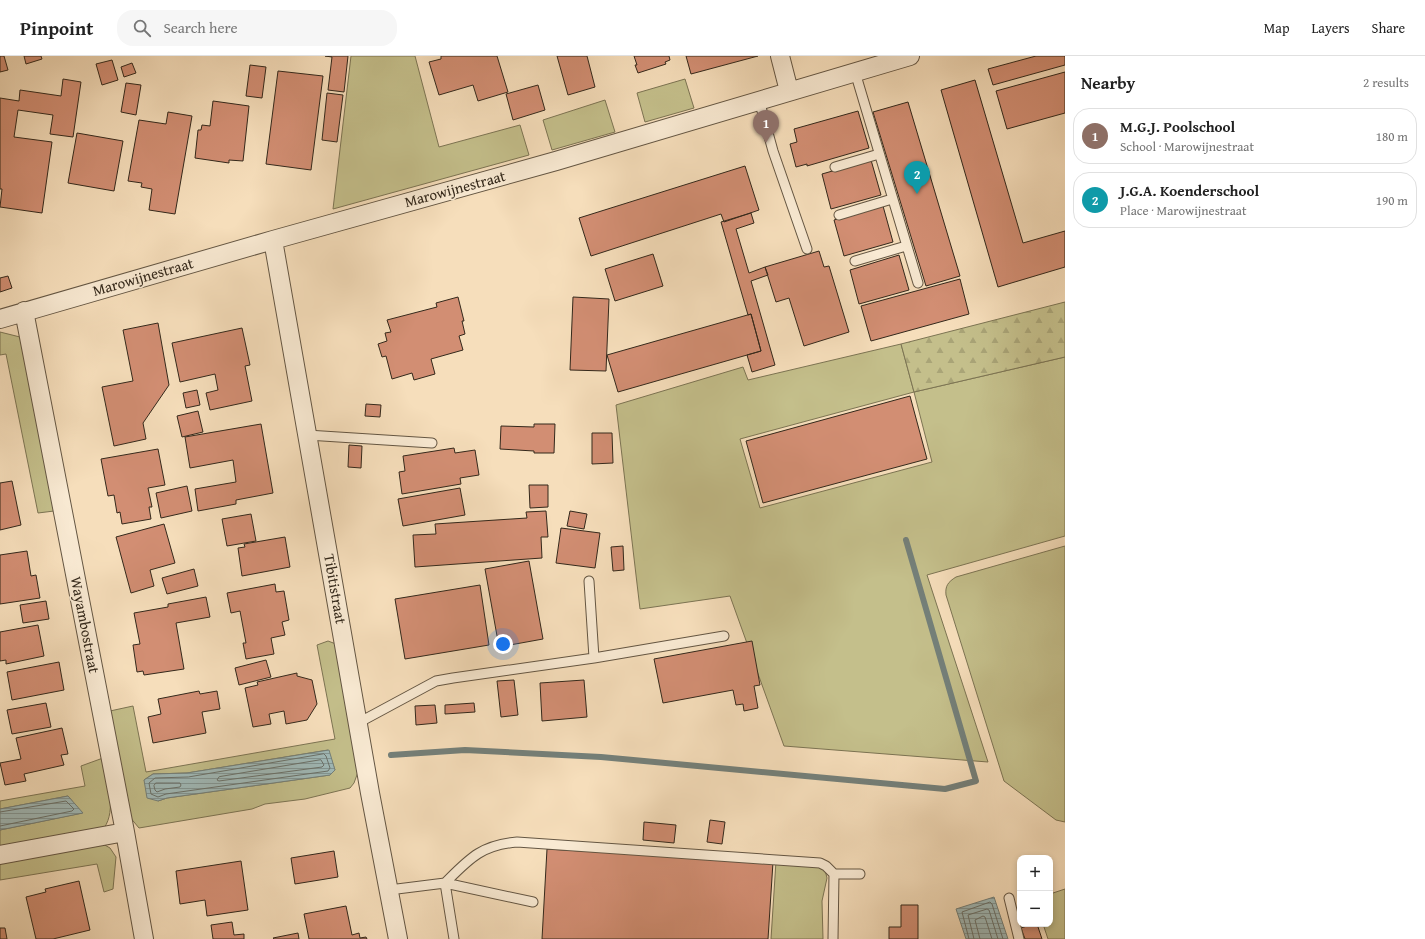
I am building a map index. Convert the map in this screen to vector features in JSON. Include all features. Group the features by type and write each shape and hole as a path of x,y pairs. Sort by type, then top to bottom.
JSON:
{"street":[{"path":"780,56 789,91"},
{"name":"Marowijnestraat","path":"0,318 556,161 910,56"},
{"name":"Tibitistraat","path":"273,240 358,723 398,939"},
{"name":"Wayambostraat","path":"24,311 125,832 144,939"},
{"path":"0,855 125,832"}],"lane":[{"path":"855,72 918,283"},
{"path":"759,100 806,249"},
{"path":"835,167 879,154"},
{"path":"839,215 892,199"},
{"path":"855,261 906,246"},
{"path":"308,435 432,443"},
{"path":"589,581 594,658"},
{"path":"358,723 436,682 453,678 594,658 724,636"},
{"path":"445,883 471,858 484,849 502,843 517,842 812,862 826,866 834,874 860,874"},
{"path":"832,939 834,874"},
{"path":"389,890 445,883 533,902"},
{"path":"445,883 454,939"},
{"path":"1008,898 1019,939"}],"green space":[{"path":"351,56 415,56 439,147 520,125 529,155 333,209"},
{"path":"685,79 694,108 645,122 637,93"},
{"path":"605,100 615,132 552,150 543,120"},
{"path":"1065,302 1065,357 914,392 901,344"},
{"path":"0,332 20,337 54,511 38,513 6,354 0,355"},
{"path":"901,344 914,392 1065,357 1065,536 927,575 988,762 784,746 730,596 640,609 616,405 743,367 748,380","holes":["914,392 932,462 760,508 740,439"]},
{"path":"1065,546 1065,822 1056,820 1004,781 946,595 946,589 948,584 956,577"},
{"path":"328,641 336,644 358,772 354,783 350,788 305,799 265,804 252,809 139,828 129,816 110,711 133,706 146,772 335,739 317,645","holes":["328,750 335,770 330,775 167,798 158,801 144,780 153,774 187,773"]},
{"path":"103,758 110,794 110,812 108,821 104,828 0,850 0,830 82,813 68,796 0,809 0,801 85,786 81,766"},
{"path":"103,844 110,848 116,857 113,889 104,892 97,864 0,880 0,859"},
{"path":"776,861 812,863 825,870 827,878 822,901 823,939 771,939"},
{"path":"1065,889 1065,939 1048,939 1044,927 1053,927 1053,893"}],"water":[{"path":"329,750 335,770 330,775 167,798 158,801 147,798 144,780 153,774 187,773"},
{"path":"68,796 83,813 0,830 0,809"},
{"path":"994,897 1008,939 966,939 956,909"}],"building":[{"path":"0,56 4,56 8,70 0,72"},
{"path":"24,56 41,56 42,59 26,64"},
{"path":"325,56 348,56 344,92 328,90 332,57"},
{"path":"441,56 497,56 508,92 478,101 473,85 439,95 429,62 441,59"},
{"path":"557,56 587,56 595,87 568,95"},
{"path":"634,56 669,56 670,60 665,62 666,64 638,73"},
{"path":"686,56 758,56 691,74"},
{"path":"1036,56 1065,56 1065,65 993,85 988,69"},
{"path":"112,60 118,80 102,85 96,64"},
{"path":"132,63 136,73 124,77 121,67"},
{"path":"250,65 266,67 262,98 246,96"},
{"path":"278,71 323,76 311,170 266,164"},
{"path":"1065,72 1065,113 1007,129 996,91"},
{"path":"63,79 81,82 73,137 50,134 53,115 18,110 14,137 52,142 42,213 0,207 2,189 0,189 0,98 19,101 20,90 61,96"},
{"path":"975,80 1023,243 1065,231 1065,267 998,287 941,90"},
{"path":"126,83 141,85 136,115 121,112"},
{"path":"538,85 545,110 513,120 506,94"},
{"path":"327,93 343,95 337,142 322,140"},
{"path":"213,101 249,106 243,161 229,160 229,163 195,158 198,130 201,130 202,125 210,126"},
{"path":"908,102 960,276 926,286 873,112"},
{"path":"858,111 869,148 807,166 807,164 796,167 790,144 797,142 794,129"},
{"path":"168,112 192,116 175,214 149,210 152,189 141,187 142,183 128,181 139,120 166,124"},
{"path":"77,133 123,141 114,191 68,183"},
{"path":"871,160 881,195 831,209 822,174"},
{"path":"745,166 759,210 724,222 721,214 591,256 579,218"},
{"path":"883,206 893,242 844,256 834,220"},
{"path":"751,213 754,223 736,229 749,273 765,267 768,275 751,281 775,365 752,372 747,355 761,351 751,314 748,315 721,222"},
{"path":"819,251 824,267 829,266 849,332 804,346 789,298 776,302 765,267"},
{"path":"653,254 663,286 615,301 605,269"},
{"path":"899,255 909,290 859,304 850,270"},
{"path":"8,276 12,288 0,292 0,278"},
{"path":"960,279 969,314 871,341 861,306"},
{"path":"458,297 464,321 462,321 465,334 459,336 463,350 431,359 435,374 414,380 412,373 392,379 386,356 382,357 378,344 387,341 385,333 391,332 387,320 437,307 436,303"},
{"path":"573,297 609,299 606,371 570,370"},
{"path":"751,314 761,351 618,392 607,355"},
{"path":"158,323 169,385 143,423 146,439 114,446 102,387 133,381 123,330"},
{"path":"242,328 250,365 245,366 252,401 210,410 206,393 218,390 215,374 180,382 172,343"},
{"path":"197,390 200,405 186,408 183,393"},
{"path":"910,396 927,459 763,503 746,441"},
{"path":"366,404 381,405 380,417 365,416"},
{"path":"198,411 203,432 182,437 177,416"},
{"path":"261,424 273,493 236,500 236,504 198,511 195,489 236,482 233,460 190,468 185,437"},
{"path":"534,424 555,424 554,453 534,453 534,451 500,449 501,426 534,427"},
{"path":"592,433 612,433 613,463 592,464"},
{"path":"349,445 362,446 361,468 348,467"},
{"path":"454,448 455,453 475,450 479,475 460,478 461,484 402,494 399,472 405,471 403,456"},
{"path":"158,449 165,485 148,488 152,507 149,507 151,519 122,524 120,512 117,513 114,495 108,496 101,459"},
{"path":"12,481 21,525 0,530 0,483"},
{"path":"529,485 548,485 548,507 530,508"},
{"path":"187,486 192,511 161,518 156,493"},
{"path":"460,488 465,515 403,526 398,499"},
{"path":"546,511 548,537 541,537 542,558 415,567 413,535 436,534 435,524 527,518 526,512"},
{"path":"570,511 587,514 584,529 567,526"},
{"path":"251,514 256,541 227,546 222,519"},
{"path":"164,524 175,563 150,570 154,586 131,593 116,537"},
{"path":"561,528 600,533 595,568 556,563"},
{"path":"285,537 290,567 242,576 238,548 245,547 244,544"},
{"path":"623,546 624,570 613,571 611,547"},
{"path":"27,551 31,576 36,575 40,598 0,604 0,555"},
{"path":"529,561 543,639 499,647 485,569"},
{"path":"194,569 198,586 167,594 162,578"},
{"path":"275,584 276,592 284,591 289,620 282,622 285,635 271,638 274,654 246,659 243,643 246,643 240,611 231,613 227,593"},
{"path":"480,585 489,645 405,659 395,599"},
{"path":"206,597 210,617 176,623 184,669 144,675 143,671 137,672 133,645 140,644 134,613 168,607 168,604"},
{"path":"46,601 49,619 23,623 20,605"},
{"path":"38,625 44,656 6,664 6,660 0,661 0,632"},
{"path":"752,641 760,685 754,686 758,708 744,711 743,704 736,705 733,690 663,703 654,659"},
{"path":"266,660 271,677 239,685 235,668"},
{"path":"59,662 64,690 12,700 7,672"},
{"path":"297,673 297,676 312,680 317,704 307,720 286,724 284,711 269,714 271,724 253,727 245,688 258,685 257,682"},
{"path":"514,680 518,715 501,717 497,681"},
{"path":"584,680 587,717 542,721 540,683"},
{"path":"199,691 200,694 217,691 220,709 202,712 206,733 153,743 148,717 161,714 158,699"},
{"path":"46,703 51,727 12,734 7,710"},
{"path":"474,703 475,712 445,714 445,705"},
{"path":"435,705 437,723 416,725 415,706"},
{"path":"62,728 68,754 61,755 64,765 24,774 26,781 5,785 0,763 21,759 16,738"},
{"path":"710,820 725,822 722,844 707,842"},
{"path":"644,822 676,825 674,843 643,840"},
{"path":"547,849 773,862 768,939 542,939"},
{"path":"334,851 338,877 295,884 291,858"},
{"path":"241,861 248,910 207,916 205,900 180,904 176,871"},
{"path":"79,881 90,930 53,939 36,939 26,897 46,892 45,889"},
{"path":"901,905 918,905 918,939 889,939 889,927 901,927"},
{"path":"346,906 352,935 359,933 360,938 366,937 367,939 309,939 304,914"},
{"path":"232,922 234,935 244,934 244,939 213,939 211,925"},
{"path":"1038,927 1042,939 1025,939 1021,928"},
{"path":"0,928 5,928 7,939 0,939"},
{"path":"298,933 299,939 273,938"}],"waterway":[{"path":"391,755 465,750 601,757 945,789 976,781 906,540"}],"place":[{"name":"M.G.J. Poolschool","path":"766,143"},
{"name":"J.G.A. Koenderschool","path":"917,194"}]}
